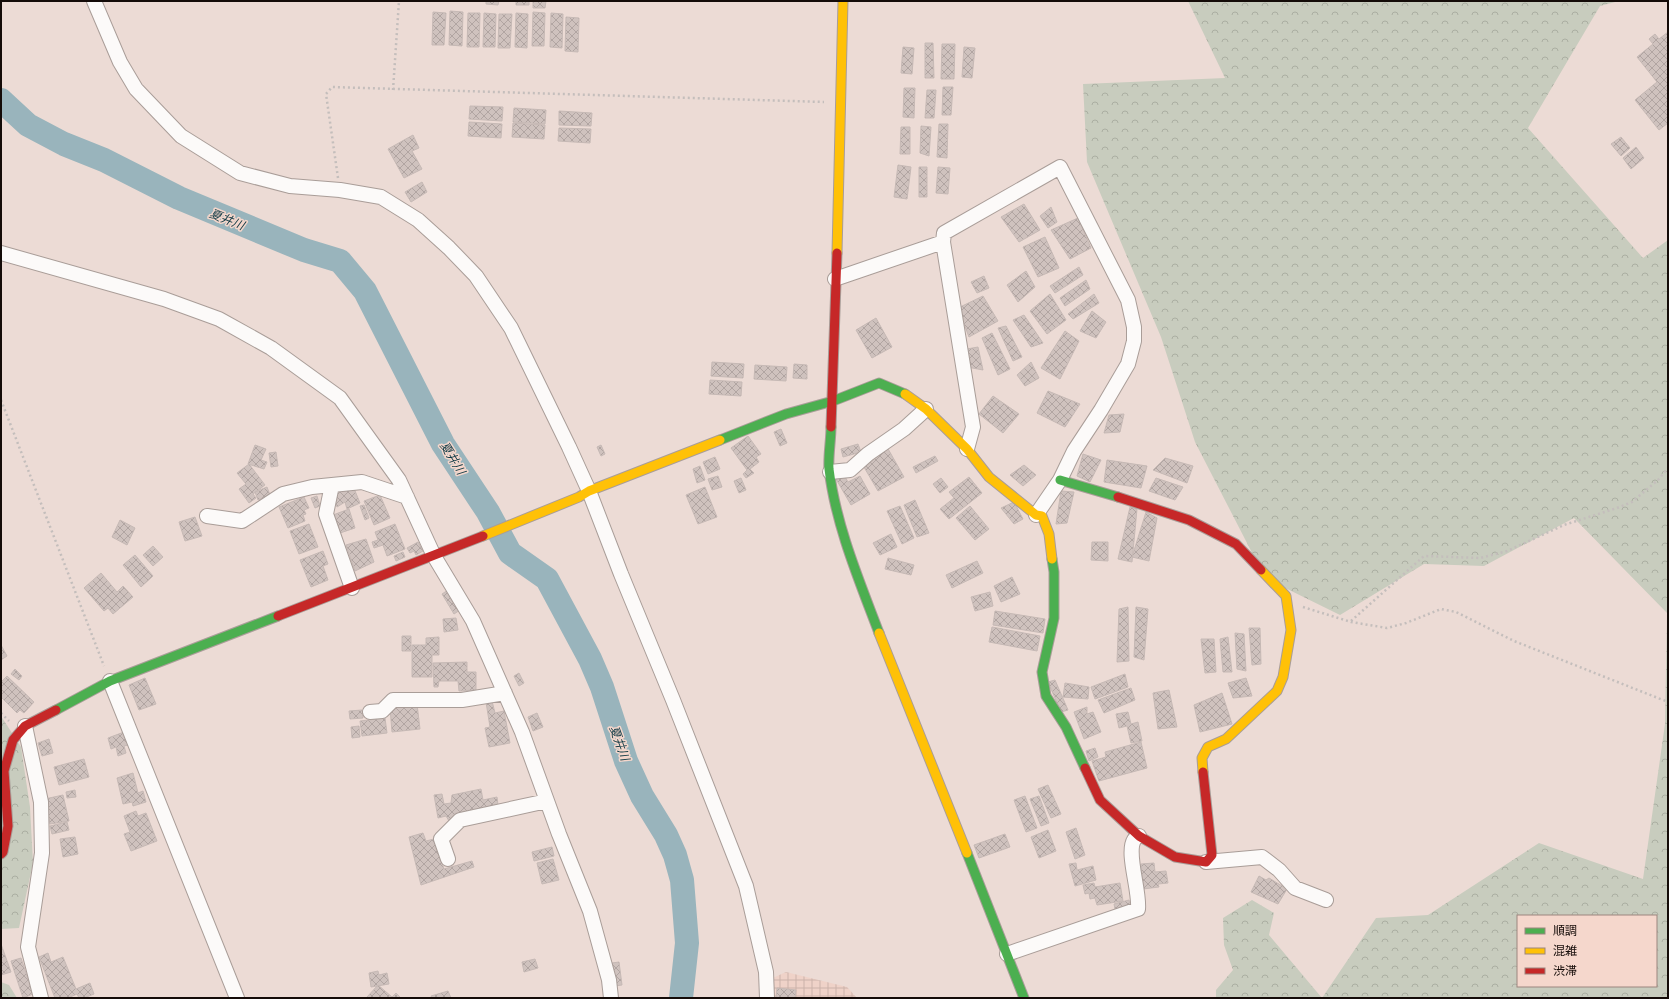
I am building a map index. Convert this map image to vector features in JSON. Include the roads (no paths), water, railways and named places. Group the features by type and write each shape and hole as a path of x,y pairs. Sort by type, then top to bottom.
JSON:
{"street":[{"path":"94,1 120,62 136,89 181,136 240,174 290,186 340,190 381,198 418,220 449,248 476,276 511,328 621,574 674,700 746,886 766,972 767,998"},
{"path":"843,1 830,472 836,505 846,545 861,586 1024,998"},
{"path":"967,449 973,427 944,234 1060,168 1128,300 1134,327 1134,341 1128,364 1101,410 1074,451 1060,480 1036,515"},
{"path":"836,279 944,242"},
{"path":"1,253 164,299 219,318 271,348 340,398 399,480 434,556 473,621 522,732 590,911 609,980 609,998"},
{"path":"1,854 8,826 4,771 13,740 25,726 110,681 434,556 584,494 786,414 833,401 879,383 901,391 926,409 967,449 990,477 1036,515 1042,516 1049,534 1054,572 1054,618 1042,672 1046,696 1066,727 1100,800 1139,836 1175,857 1206,862 1262,857 1279,870 1295,888 1326,900"},
{"path":"830,472 850,470 868,454 904,429 926,409"},
{"path":"1060,480 1189,520 1236,544 1286,596 1290,630 1283,677 1277,691 1226,739 1208,747 1202,758 1212,855 1206,862"},
{"path":"207,516 242,521 283,494 312,487 362,482 407,497"},
{"path":"332,485 326,514 352,588"},
{"path":"110,681 237,998"},
{"path":"370,712 382,711 393,700 462,700 505,693"},
{"path":"25,726 41,802 42,853 28,947 41,998"},
{"path":"448,859 441,839 460,820 547,801"},
{"path":"1007,954 1138,909 1139,900 1131,853 1134,840 1139,836"}],"waterway":[{"name":"夏井川","path":"1,100 28,125 64,144 104,160 179,198 304,250 340,261 365,291 443,444 488,512 510,553 547,579 590,659 602,687 626,761 642,796 666,835 675,855 682,880 687,943 681,998"}]}
